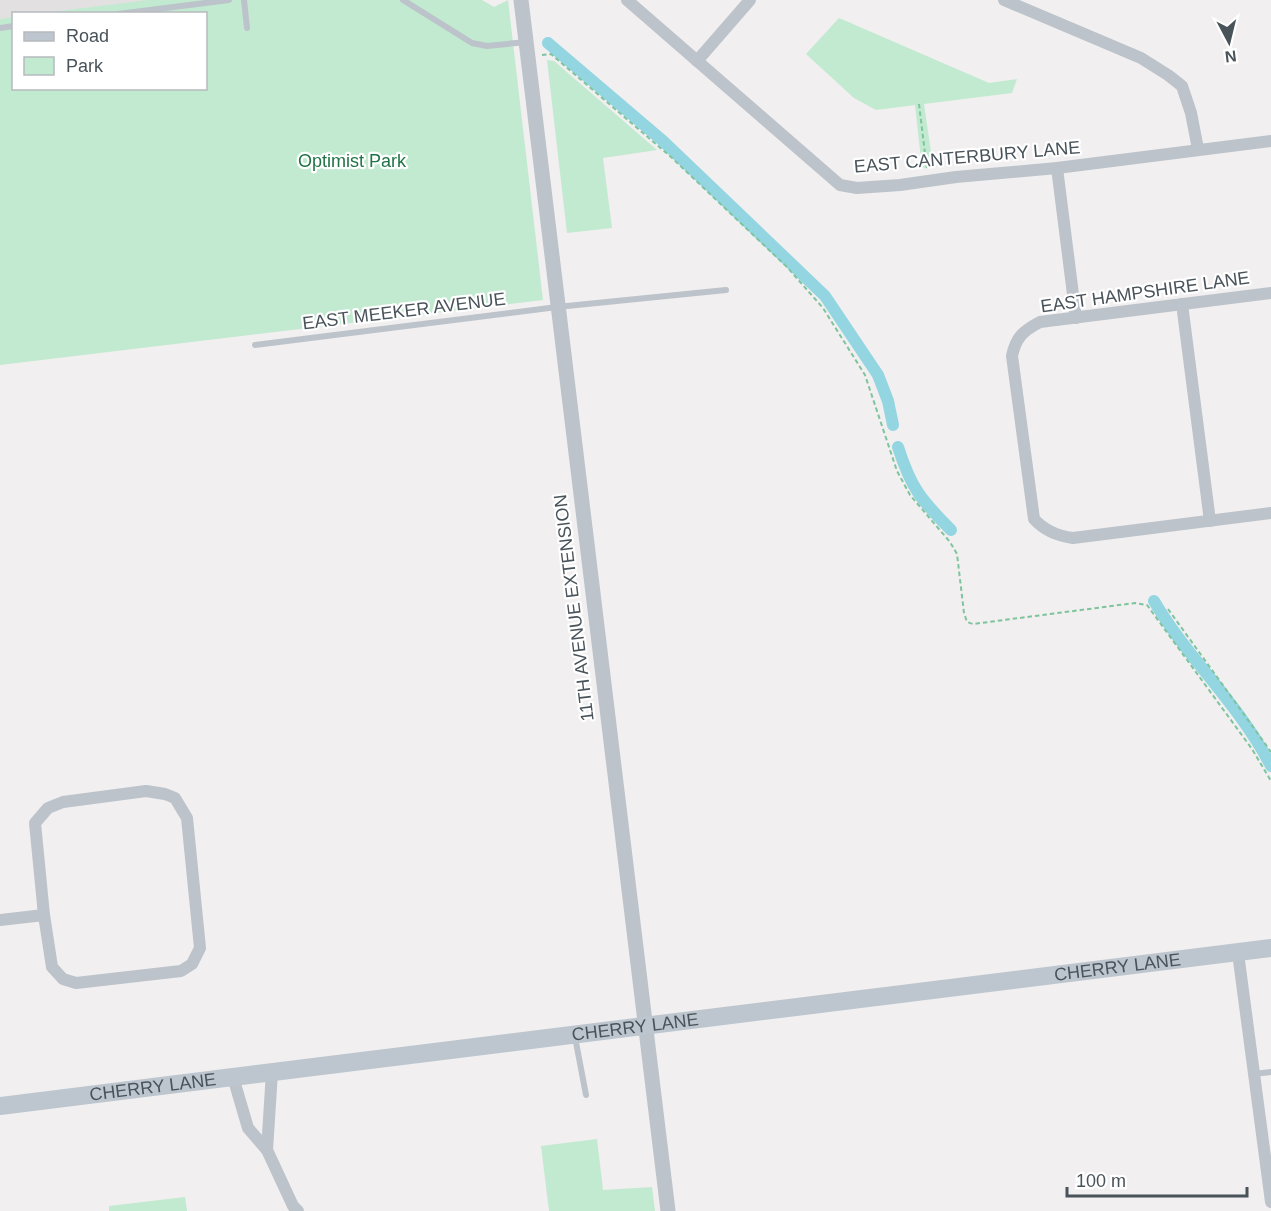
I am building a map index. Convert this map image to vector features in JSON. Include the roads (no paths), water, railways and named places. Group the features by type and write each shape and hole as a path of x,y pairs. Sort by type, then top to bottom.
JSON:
{"main road":[{"name":"CHERRY LANE","path":"0,1106 1271,948"}],"street":[{"name":"11TH AVENUE EXTENSION","path":"521,0 668,1211"},
{"name":"EAST CANTERBURY LANE","path":"627,0 840,185 857,188 1057,168 1271,141"},
{"path":"697,61 750,0"},
{"path":"1004,0 1141,58 1168,75 1182,86 1191,113 1197,149"},
{"path":"1057,168 1076,318"},
{"name":"EAST HAMPSHIRE LANE","path":"1210,521 1073,538 1058,536 1042,528 1034,519 1012,356 1014,346 1026,329 1040,322 1271,293"},
{"path":"1182,304 1210,521 1271,513"},
{"path":"146,791 175,798 188,818 200,932 200,948 192,964 181,970 164,973 76,983 63,979 52,967 44,915 35,823 48,808 63,802 146,791"},
{"path":"0,920 44,915"},
{"path":"1238,953 1271,1202"},
{"path":"267,1150 272,1072"},
{"path":"233,1077 248,1128 267,1150 293,1206 298,1211"}],"lane":[{"path":"133,12 230,0"},
{"path":"244,0 247,28"},
{"path":"403,0 472,43 527,49"},
{"name":"EAST MEEKER AVENUE","path":"255,345 557,307 726,290"},
{"path":"575,1034 586,1095"},
{"path":"1254,1074 1271,1072"}],"waterway":[{"path":"548,43 663,141 825,296 878,375 888,401 893,425"},
{"path":"898,447 918,493 951,530"},
{"path":"1154,601 1182,643 1244,723 1271,766"}],"park label":[{"name":"Optimist Park","path":"352,161"}]}
